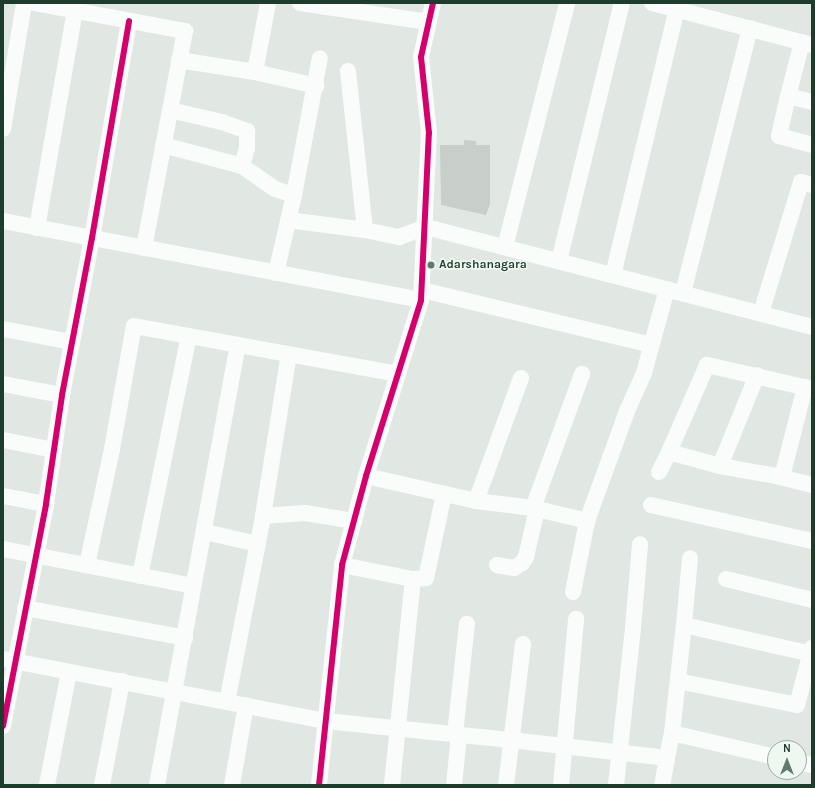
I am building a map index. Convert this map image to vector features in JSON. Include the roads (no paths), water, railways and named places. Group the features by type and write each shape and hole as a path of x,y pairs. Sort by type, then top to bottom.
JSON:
{"street":[{"path":"3,129 24,3"},
{"path":"34,3 185,31 144,248"},
{"path":"255,72 268,3"},
{"path":"300,3 428,22"},
{"path":"319,785 342,565 366,476 422,295 429,133 421,57 433,3"},
{"path":"505,247 567,3"},
{"path":"559,261 622,3"},
{"path":"652,3 807,44 788,96 779,136 812,145"},
{"path":"613,275 677,9"},
{"path":"37,228 75,11"},
{"path":"3,726 9,660 25,608 46,504 62,395 92,238 129,21"},
{"path":"683,293 750,28"},
{"path":"276,273 294,194 316,86 320,58"},
{"path":"179,60 255,72 316,86"},
{"path":"348,71 365,230"},
{"path":"788,96 812,102"},
{"path":"170,110 222,122 247,131 247,148 242,166"},
{"path":"163,145 242,166 275,190 294,194"},
{"path":"761,312 801,182 812,185"},
{"path":"288,220 365,230 399,237 426,227 812,326"},
{"path":"3,221 276,273 422,295 652,345"},
{"path":"573,592 587,521 626,411 644,373 667,289"},
{"path":"87,565 112,449 134,326 398,374"},
{"path":"3,329 72,342"},
{"path":"140,576 189,336"},
{"path":"157,785 185,638 193,586 205,532 238,345"},
{"path":"227,702 263,516 289,354"},
{"path":"659,472 707,365 757,375 809,388 782,477"},
{"path":"497,565 514,568 522,564 526,557 535,508 582,374"},
{"path":"720,466 757,375"},
{"path":"476,501 521,378"},
{"path":"3,384 62,395"},
{"path":"3,440 54,450"},
{"path":"669,452 720,466 782,477 812,485"},
{"path":"366,476 476,501 535,508 587,521"},
{"path":"342,565 413,579 426,578 429,571 444,494"},
{"path":"3,496 46,504"},
{"path":"651,505 812,541"},
{"path":"263,516 305,513 354,521"},
{"path":"205,532 258,544"},
{"path":"616,785 633,628 640,544"},
{"path":"3,548 193,586"},
{"path":"662,785 672,733 690,558"},
{"path":"392,785 413,579"},
{"path":"726,579 812,600"},
{"path":"25,608 185,638"},
{"path":"561,785 576,619"},
{"path":"454,785 457,734 468,624"},
{"path":"678,682 805,707 811,652 684,625"},
{"path":"506,785 522,644"},
{"path":"9,660 326,721 619,751 667,758"},
{"path":"47,785 69,672"},
{"path":"102,785 122,681"},
{"path":"232,785 246,706"},
{"path":"672,733 767,755"}],"place":[{"name":"Adarshanagara","path":"431,265"}]}
